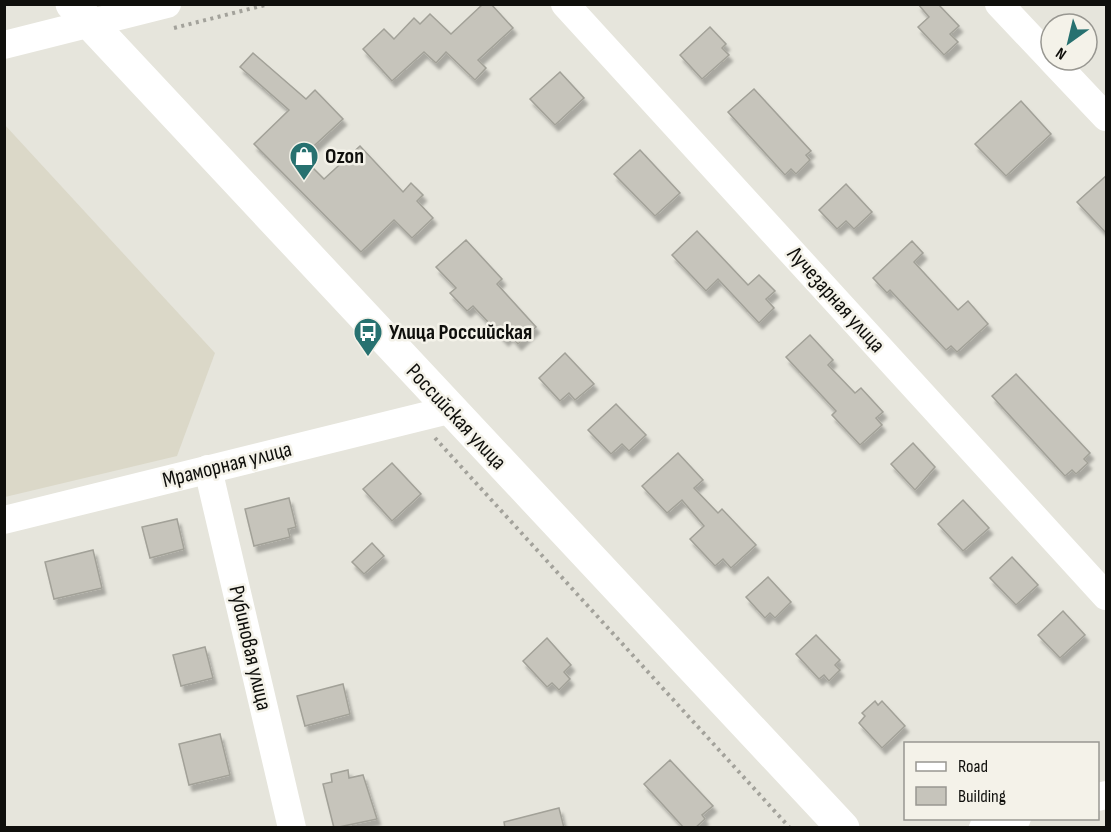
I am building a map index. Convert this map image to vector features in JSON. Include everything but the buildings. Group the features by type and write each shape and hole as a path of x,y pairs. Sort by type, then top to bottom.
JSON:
{"main road":[{"name":"Российская улица","path":"82,15 449,410 843,828"}],"street":[{"path":"4,45 82,15 167,4"},
{"name":"Лучезарная улица","path":"565,4 1107,596"},
{"path":"999,4 1039,46"},
{"path":"1064,72 1107,117"},
{"name":"Мраморная улица","path":"4,520 449,410"},
{"name":"Рубиновая улица","path":"208,469 292,828"},
{"path":"983,828 1013,820"}],"path":[{"path":"416,418 790,828"}],"shaded area":[{"path":"4,124 215,353 177,456 5,497"}],"place":[{"name":"Ozon","path":"304,182"},
{"name":"Улица Российская","path":"368,358"}]}
